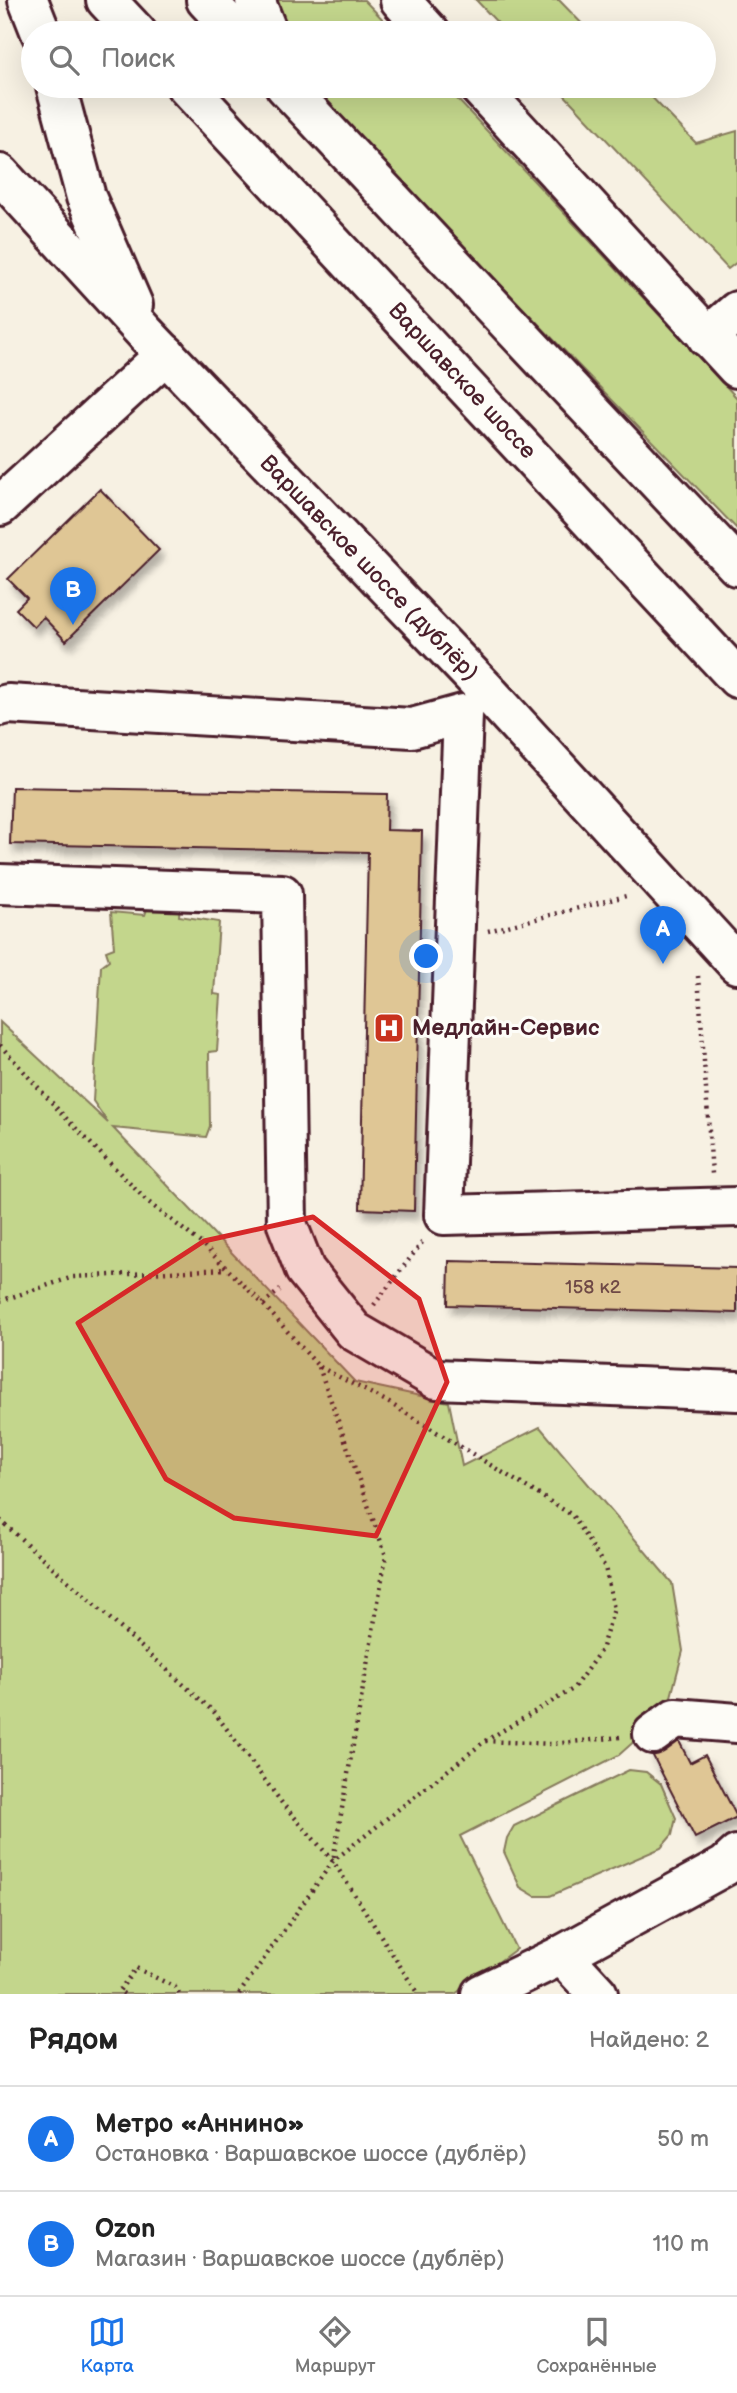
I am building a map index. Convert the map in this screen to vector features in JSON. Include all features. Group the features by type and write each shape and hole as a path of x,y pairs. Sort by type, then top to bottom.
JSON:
{"main road":[{"path":"28,0 36,21"},
{"path":"106,0 126,21"},
{"path":"206,0 226,21"},
{"path":"255,0 263,21"},
{"path":"400,0 419,21"},
{"path":"0,506 156,343 86,197 59,98"},
{"name":"Варшавское шоссе","path":"198,98 737,678"},
{"path":"298,98 737,566"},
{"path":"489,98 737,368"},
{"name":"Варшавское шоссе (дублёр)","path":"0,174 156,343 473,701 737,964"},
{"path":"707,337 737,311"},
{"path":"0,706 8,704 412,728 473,701 456,939 444,1215 726,1208"},
{"path":"0,884 282,894 287,1224 305,1270 354,1331 436,1379 737,1391"},
{"path":"653,1734 675,1718 737,1723"},
{"path":"481,1994 562,1955 725,1866 737,1855"},
{"path":"562,1955 598,1994"}],"path":[{"path":"456,939 626,896"},
{"path":"698,976 726,1208"},
{"path":"0,1037 2,1045 63,1115 147,1200 202,1244 263,1304 318,1366 387,1401 572,1514 605,1567 614,1609 601,1650 573,1689 485,1741 333,1861 239,1994"},
{"path":"354,1331 444,1215"},
{"path":"0,1301 73,1277 227,1269"},
{"path":"318,1366 386,1556 333,1861"},
{"path":"0,1520 214,1712 282,1804 333,1861 418,1994"},
{"path":"485,1741 552,1744 653,1734"},
{"path":"124,1994 119,1991 136,1968 175,1987 179,1994"}],"highlighted area":[{"path":"313,1217 419,1299 447,1382 376,1536 234,1518 166,1479 78,1323 204,1241"}],"green space":[{"path":"271,0 364,0 384,21 280,21"},
{"path":"476,0 559,0 579,21 496,21"},
{"path":"320,98 456,98 737,398 737,529"},
{"path":"567,98 653,98 696,143 737,131 737,262 728,269"},
{"path":"149,903 180,906 179,916 219,922 214,994 221,995 217,1051 209,1052 210,1126 206,1137 113,1128 355,1382 449,1402 462,1466 540,1427 672,1583 683,1651 667,1712 619,1755 460,1836 516,1949 455,1994 0,1994 0,1022 108,1123 93,1101 101,966 109,960 106,951 114,948 111,912 145,915"},
{"path":"629,1770 646,1772 661,1784 676,1818 672,1835 661,1848 550,1896 535,1896 520,1887 504,1852 507,1838 514,1826"}],"building":[{"path":"100,489 159,550 66,641 43,617 34,627 16,609 27,598 8,579"},
{"path":"12,787 387,794 386,830 422,831 414,1211 360,1209 368,852 10,844"},
{"path":"449,1261 737,1268 737,1313 448,1305"},
{"path":"677,1737 690,1763 705,1755 737,1817 695,1838 650,1750"}],"place":[{"name":"Ozon","path":"73,625"},
{"name":"Метро «Аннино»","path":"663,964"},
{"name":"Медлайн-Сервис","path":"389,1028"}]}
